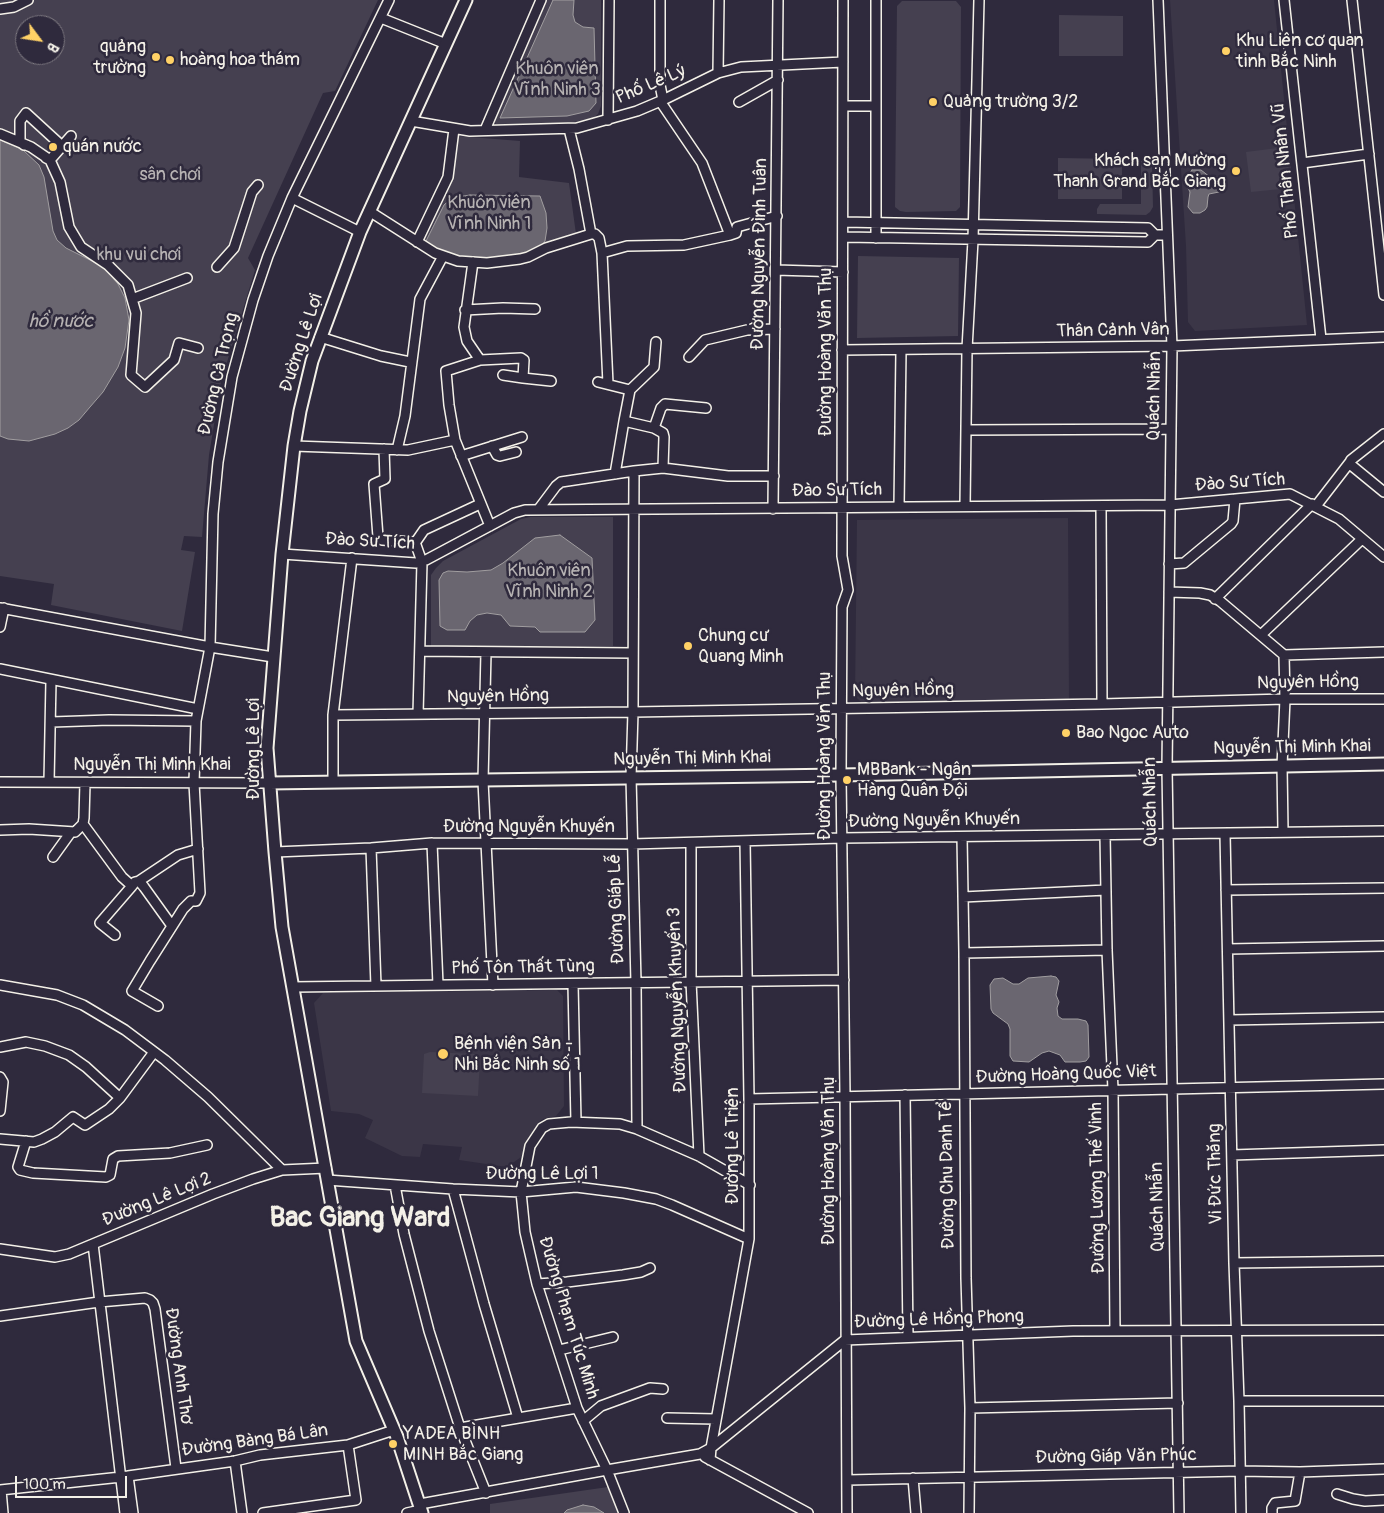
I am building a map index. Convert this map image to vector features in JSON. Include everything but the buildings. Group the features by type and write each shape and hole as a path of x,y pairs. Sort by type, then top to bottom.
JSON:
{"main road":[{"name":"Đường Lê Lợi","path":"421,1509 394,1430 356,1341 282,927 269,783 268,738 282,554 294,446 305,388 320,337 360,232 466,0"},
{"name":"Nguyễn Thị Minh Khai","path":"269,783 841,775 1384,764"}],"street":[{"path":"0,10 14,7 28,0"},
{"name":"Đường Cả Trọng","path":"172,926 187,904 198,898 200,886 194,783 196,721 210,648 214,501 220,448 238,351 268,256 292,198 381,18 388,0"},
{"path":"485,130 541,0"},
{"path":"608,120 609,0"},
{"path":"660,0 660,85 662,101 702,163 730,235"},
{"path":"718,73 719,0"},
{"name":"Đường Nguyễn Đình Tuân","path":"773,509 778,0"},
{"name":"Đường Hoàng Văn Thụ","path":"843,0 844,237 841,507 842,556 848,590 842,606 841,775 847,1513"},
{"path":"876,0 876,238"},
{"path":"965,506 967,349 973,240 979,0"},
{"name":"Quách Nhẫn","path":"1158,0 1172,346 1166,768 1179,1513"},
{"name":"Phố Thân Nhân Vũ","path":"1284,0 1321,340"},
{"path":"1352,0 1384,295"},
{"path":"381,18 446,44"},
{"name":"Phố Lê Lý","path":"411,122 454,129 569,129 608,120 662,101 718,73 742,67 843,62"},
{"path":"739,102 778,80"},
{"path":"843,106 875,106"},
{"path":"20,142 20,121 26,113 62,146"},
{"path":"417,242 448,177 454,129"},
{"path":"569,129 579,169 591,234"},
{"path":"0,134 31,147 50,160 60,182 68,227 81,247 108,264 128,285 136,313 130,375 145,387 174,360 180,343 198,348"},
{"path":"50,160 71,136"},
{"path":"1302,163 1369,154"},
{"path":"217,267 234,248 252,192 258,185"},
{"path":"292,198 360,232"},
{"path":"369,211 417,242 443,256 458,261 487,263 520,259 546,248 595,234 599,238 602,253 608,384"},
{"path":"602,253 626,246 684,245 730,235 736,233 737,227 777,216"},
{"path":"844,222 876,221 973,225 1148,228 1155,235 1168,235"},
{"path":"844,237 1148,242 1155,235"},
{"path":"397,450 405,416 410,362 420,299 443,256"},
{"path":"473,262 464,327 466,337 480,360"},
{"path":"776,270 843,272"},
{"path":"132,299 187,278"},
{"path":"465,310 535,309"},
{"path":"688,357 705,340 747,330 775,329"},
{"path":"320,337 381,356 410,362"},
{"name":"Thân Cảnh Vân","path":"842,350 1172,346 1384,337"},
{"path":"615,474 630,390 654,367 656,342"},
{"path":"899,507 901,350"},
{"path":"490,526 455,440 446,371 480,360 523,359 523,378"},
{"path":"504,375 551,381"},
{"path":"598,382 630,390"},
{"path":"654,428 661,408 665,404 706,408"},
{"path":"624,421 659,430 664,437 663,468"},
{"path":"967,430 1171,429"},
{"path":"1215,599 1314,505 1351,460 1384,434"},
{"path":"461,456 522,437"},
{"path":"294,446 397,450 417,449 455,440"},
{"path":"492,446 500,456 516,452"},
{"path":"384,449 385,479 374,484 378,537 382,540 415,543"},
{"path":"1350,462 1351,466 1384,492"},
{"path":"538,510 561,482 615,474 663,468 728,476 774,476"},
{"name":"Đường Giáp Lễ","path":"634,472 631,777 636,982 637,1129"},
{"name":"Đào Sư Tích","path":"282,554 422,562 518,511 1170,505 1290,494 1339,519 1384,557"},
{"path":"1169,564 1184,563 1231,524 1233,521 1235,499"},
{"path":"415,543 424,530 480,504"},
{"path":"1101,506 1102,704"},
{"path":"1261,635 1362,539"},
{"path":"415,543 422,562 418,714"},
{"path":"333,782 333,715 352,558"},
{"path":"1169,592 1210,595 1284,655 1384,652"},
{"path":"0,626 2,608 210,648 273,657"},
{"path":"420,651 633,653"},
{"path":"486,652 483,781 493,985"},
{"path":"1282,831 1282,766 1286,699 1284,655"},
{"path":"0,669 198,710"},
{"path":"50,782 52,680"},
{"name":"Nguyên Hồng","path":"333,715 633,712 1166,703 1286,699 1384,699"},
{"path":"52,722 109,720 196,721"},
{"name":"Nguyễn Thị Minh Khai","path":"0,782 269,783"},
{"path":"84,783 83,824 117,872 135,883 172,926 132,992 158,1006"},
{"path":"0,830 29,829 76,832 83,824"},
{"name":"Đường Nguyễn Khuyến","path":"275,852 371,848 432,843 632,844 842,838 1384,831"},
{"path":"53,857 71,832"},
{"name":"Vi Đức Thăng","path":"1225,834 1234,1263 1240,1402 1241,1513"},
{"name":"Đường Lương Thế Vinh","path":"1105,835 1107,950 1113,1090 1115,1331"},
{"name":"Đường Chu Danh Tể","path":"962,837 967,1335 970,1408 969,1513"},
{"name":"Đường Lê Triện","path":"710,1460 749,1239 750,1099 746,981 745,841"},
{"path":"432,843 438,985"},
{"name":"Đường Nguyễn Khuyến 3","path":"691,843 692,981 699,1156"},
{"path":"371,848 376,986"},
{"path":"115,935 100,924 135,883 178,855 198,849"},
{"path":"1226,890 1384,888"},
{"path":"963,897 1106,890"},
{"path":"1228,949 1384,946"},
{"path":"964,953 1107,950"},
{"name":"Phố Tôn Thất Tùng","path":"293,987 844,980"},
{"path":"573,984 576,1122"},
{"path":"0,985 57,995 83,1005 126,1030 208,1097 282,1170"},
{"path":"1230,1020 1384,1016"},
{"path":"0,1047 26,1042 45,1046 69,1055 86,1067 120,1098"},
{"path":"0,1139 34,1142 48,1137 73,1117 85,1125 109,1109 120,1098 154,1052"},
{"path":"0,1077 3,1082 0,1111"},
{"name":"Đường Hoàng Quốc Việt","path":"750,1099 1230,1086 1384,1084"},
{"path":"905,1095 908,1338"},
{"name":"Đường Phạm Túc Minh","path":"624,1513 607,1470 577,1408 537,1284 525,1232 521,1192 530,1146 542,1128 549,1124 576,1122 620,1124 637,1129 699,1156 750,1185"},
{"path":"26,1141 18,1167 20,1170 33,1173 106,1177 110,1175 113,1159 118,1156 170,1153 207,1144"},
{"path":"1232,1155 1384,1150"},
{"name":"Đường Lê Lợi 2","path":"0,1250 55,1257 69,1254 213,1194 282,1170 326,1174"},
{"name":"Đường Lê Lợi 1","path":"326,1174 395,1185 453,1189 521,1192 576,1188 624,1193 656,1199 749,1239"},
{"path":"395,1185 404,1234 426,1321 460,1428 486,1493"},
{"path":"453,1189 484,1304 518,1418"},
{"path":"93,1244 99,1302 124,1477 133,1513"},
{"path":"1234,1263 1384,1261"},
{"path":"537,1284 624,1275 641,1272 650,1268"},
{"name":"Đường Anh Thơ","path":"0,1316 99,1302 145,1298 150,1300 153,1303 176,1468"},
{"name":"Đường Lê Hồng Phong","path":"408,1513 486,1493 700,1454 711,1448 845,1340 1074,1331 1384,1330"},
{"path":"559,1350 612,1337"},
{"path":"583,1421 601,1406 650,1388 663,1389"},
{"path":"1240,1402 1384,1401"},
{"path":"970,1408 1178,1403"},
{"path":"460,1428 577,1408"},
{"path":"667,1418 716,1419"},
{"name":"Đường Bàng Bá Lân","path":"0,1490 124,1477 235,1461 260,1455 348,1445 394,1430"},
{"path":"263,1513 356,1500 348,1445"},
{"path":"700,1454 808,1513"},
{"path":"235,1461 242,1513"},
{"name":"Đường Giáp Văn Phúc","path":"848,1480 1179,1472 1384,1470"},
{"path":"1272,1513 1275,1503 1295,1501 1300,1472"},
{"path":"124,1477 125,1513"},
{"path":"913,1478 916,1513"},
{"path":"0,1490 3,1513"},
{"path":"1337,1494 1359,1500 1384,1500"}],"shaded area":[{"name":"Khách sạn Mường Thanh Grand Bắc Giang","path":"1170,0 1274,0 1307,325 1195,331 1188,322 1186,246"},
{"path":"1068,518 1069,702 864,705 855,696 857,520"},
{"name":"Bệnh viện Sản - Nhi Bắc Ninh số 1","path":"557,990 563,996 564,1106 556,1116 539,1122 530,1136 524,1155 507,1167 459,1160 462,1147 423,1144 420,1157 402,1156 365,1138 373,1120 359,1114 331,1111 314,1003 323,993"}],"green space":[{"path":"0,0 378,0 335,91 323,93 248,258 255,270 221,382 209,455 202,537 184,536 181,550 195,552 182,631 51,605 54,584 0,576"},
{"name":"Khuôn viên Vĩnh Ninh 3","path":"545,0 601,0 601,106 598,114 593,118 569,123 496,124 493,119"},
{"path":"902,1 956,1 961,7 960,207 956,211 906,212 900,211 895,207 897,6"},
{"path":"1059,15 1123,16 1123,56 1059,56"},
{"name":"Khuôn viên Vĩnh Ninh 1","path":"458,136 520,141 519,177 569,183 576,234 533,253 422,242 449,186 454,167"},
{"path":"1286,147 1291,188 1251,192 1246,152"},
{"path":"1058,158 1122,159 1122,199 1058,199"},
{"path":"1141,161 1152,161 1153,207 1150,212 1146,215 1097,214 1100,204 1141,204"},
{"path":"858,256 959,258 958,336 857,338"},
{"name":"Khuôn viên Vĩnh Ninh 2","path":"530,517 613,517 613,646 431,646 431,575 436,568 443,561 521,519"},
{"path":"430,1052 475,1054 480,1059 478,1096 422,1093 424,1054"},
{"path":"608,1487 619,1513 490,1513 490,1504"}],"water":[{"name":"Khuôn viên Vĩnh Ninh 3","path":"553,0 574,0 573,15 575,22 583,27 594,28 596,103 589,111 567,116 500,118"},
{"name":"hồ nước","path":"0,140 23,150 39,165 44,177 53,231 57,240 66,248 106,270 118,284 125,298 129,320 125,348 118,367 103,392 79,420 68,428 55,434 29,441 8,439 0,436"},
{"path":"1192,170 1201,170 1210,177 1220,177 1224,180 1225,185 1223,190 1209,194 1207,207 1200,213 1193,213 1188,207 1190,192 1186,184 1186,178"},
{"path":"470,195 540,196 546,213 547,228 545,241 539,249 525,256 491,261 452,255 425,243 444,205 452,198"},
{"path":"560,535 592,558 595,620 585,632 540,632 535,627 510,626 501,615 487,613 477,615 470,621 465,630 447,630 440,626 439,580 443,573 448,571 491,570 535,538"},
{"path":"1056,977 1059,981 1056,995 1059,1002 1057,1008 1058,1016 1062,1019 1086,1021 1088,1025 1089,1057 1086,1061 1065,1062 1060,1055 1049,1051 1042,1053 1029,1062 1013,1061 1010,1056 1010,1029 1008,1024 993,1013 991,1009 990,985 994,979 1003,978 1013,984 1019,984 1028,978"},
{"path":"583,1505 594,1507 604,1513 564,1513 567,1510"}],"place":[{"name":"Khu Liên cơ quan tỉnh Bắc Ninh","path":"1226,51"},
{"name":"quảng trường","path":"156,57"},
{"name":"hoàng hoa thám","path":"170,60"},
{"name":"Quảng trường 3/2","path":"933,102"},
{"name":"quán nước","path":"53,147"},
{"name":"Khách sạn Mường Thanh Grand Bắc Giang","path":"1236,171"},
{"name":"Chung cư Quang Minh","path":"688,646"},
{"name":"Bao Ngoc Auto","path":"1066,733"},
{"name":"MBBank - Ngân Hàng Quân Đội","path":"847,780"},
{"name":"Bệnh viện Sản - Nhi Bắc Ninh số 1","path":"443,1054"},
{"name":"YADEA BÌNH MINH Bắc Giang","path":"393,1444"}],"district":[{"name":"Bac Giang Ward","path":"360,1219"}],"park label":[{"name":"sân chơi","path":"170,175"},
{"name":"khu vui chơi","path":"139,255"}]}
